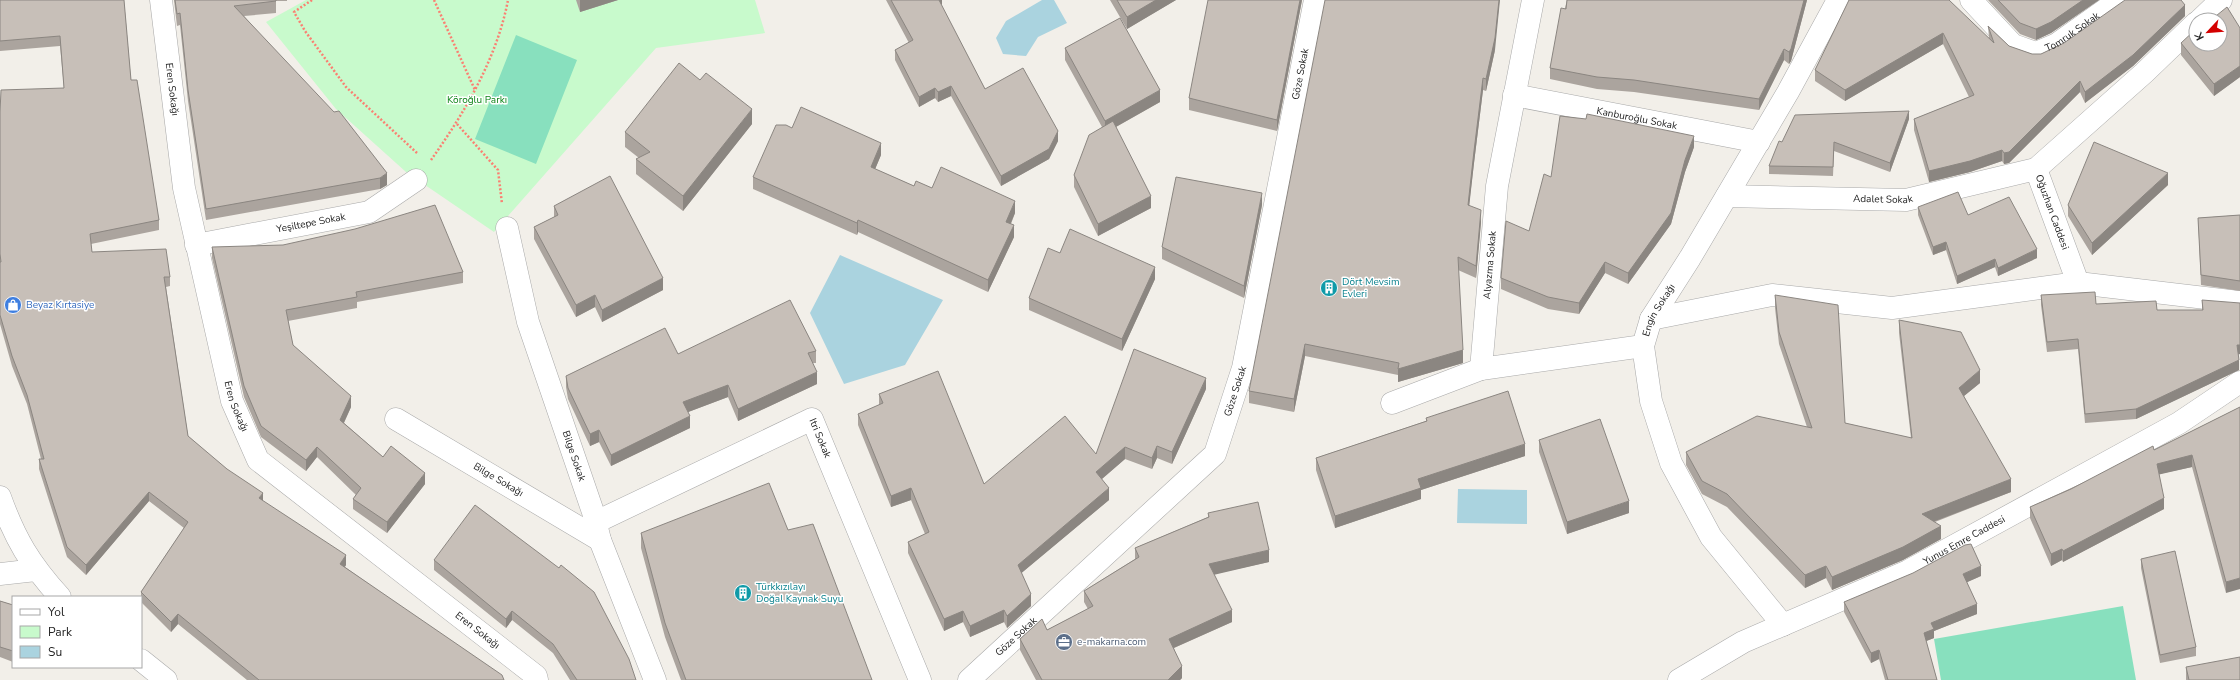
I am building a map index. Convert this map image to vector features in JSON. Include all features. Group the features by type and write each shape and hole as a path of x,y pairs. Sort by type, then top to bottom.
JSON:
{"street":[{"name":"Eren Sokağı","path":"161,0 184,188 196,245 232,401 258,460 530,671 537,680"},
{"name":"Göze Sokak","path":"969,680 1215,454 1243,368 1315,0"},
{"name":"Alyazma Sokak","path":"1480,369 1497,186 1533,0"},
{"name":"Engin Sokağı","path":"1783,625 1711,537 1671,463 1651,401 1643,346 1651,319 1727,196 1838,0"},
{"name":"Tomruk Sokak","path":"1971,0 2013,45 2036,53 2057,44 2119,0"},
{"path":"2208,12 2221,0"},
{"name":"Oğuzhan Caddesi","path":"2078,283 2036,168 2144,73 2188,32"},
{"name":"Kanburoğlu Sokak","path":"1514,95 1758,142"},
{"name":"Adalet Sokak","path":"1727,196 1906,200 2036,168"},
{"name":"Yeşiltepe Sokak","path":"196,245 369,212 422,171"},
{"name":"Bilge Sokak","path":"507,228 528,322 598,531 655,680"},
{"path":"1651,319 1772,295 1892,308 2078,283 2240,302"},
{"path":"1392,403 1480,369 1643,346"},
{"name":"Yunus Emre Caddesi","path":"1678,680 1744,642 1908,571 2179,423 2240,382"},
{"name":"Bilge Sokağı","path":"396,419 598,531"},
{"name":"Itri Sokak","path":"598,531 812,419 920,680"},
{"path":"0,497 13,532 36,570 59,596"},
{"path":"0,574 36,570"},
{"path":"142,661 166,680"}],"path":[{"path":"312,0 294,12 327,62 346,87 377,118 422,171 457,124 475,91 504,22 508,0"},
{"path":"434,0 475,91"},
{"path":"457,124 498,170 507,228"}],"green space":[{"name":"Köroğlu Parkı","path":"306,0 755,0 765,33 656,48 494,232 406,172 336,109 266,22"},
{"path":"516,35 577,60 536,164 475,139"},
{"path":"2123,606 2136,680 1941,680 1934,639"}],"water":[{"path":"1042,0 1054,0 1067,23 1038,37 1026,56 1003,54 996,38 1006,21"},
{"path":"840,255 943,300 905,365 844,384 810,313"},
{"path":"1458,489 1527,490 1527,524 1457,523"}],"building":[{"path":"0,0 124,0 131,80 137,80 159,220 90,234 92,252 166,249 170,277 164,277 188,436 227,469 263,493 259,498 346,555 340,564 502,675 504,680 259,680 178,614 171,622 141,592 188,522 149,492 86,565 67,547 39,459 44,459 27,395 12,356 0,315 1,90 64,88 60,36 0,41"},
{"path":"175,0 276,0 234,6 334,112 339,111 387,173 380,178 206,209 188,90 180,13 177,14"},
{"path":"891,0 939,0 985,89 1023,68 1058,131 1049,149 1001,176 951,86 938,92 935,88 919,97 895,50 913,40"},
{"path":"1117,0 1156,0 1127,17"},
{"path":"1208,0 1300,0 1277,120 1189,98"},
{"path":"1325,0 1499,0 1495,38 1486,79 1483,78 1468,205 1481,210 1476,266 1458,257 1463,350 1398,369 1399,363 1305,344 1294,399 1249,391"},
{"path":"1567,0 1804,0 1791,49 1789,52 1784,49 1759,99 1634,80 1597,77 1550,68 1561,8 1566,9"},
{"path":"1849,0 1949,0 1994,43 1988,26 2009,46 2032,54 2041,54 2064,43 2125,0 2181,0 2185,5 2133,55 2085,92 2080,81 2009,152 2004,153 2002,150 1970,161 1929,171 1914,119 1974,95 1943,33 1845,90 1815,70"},
{"path":"1998,0 2083,0 2051,22 2036,29 2020,23"},
{"path":"2227,7 2240,28 2240,66 2214,84 2188,52 2228,52 2228,12 2221,12"},
{"path":"1120,18 1160,90 1105,121 1065,48"},
{"path":"2188,36 2188,52 2181,43"},
{"path":"679,63 700,80 706,73 752,109 683,196 636,159 650,152 625,132"},
{"path":"801,107 881,143 871,167 914,186 916,181 932,188 941,167 1015,201 1006,222 1014,225 988,280 858,220 857,223 753,177 776,125 786,125 792,128"},
{"path":"1909,111 1890,163 1834,142 1833,167 1769,166 1779,141 1782,142 1795,115"},
{"path":"1587,114 1694,136 1685,160 1671,213 1628,273 1605,262 1579,303 1548,297 1501,278 1506,221 1529,231 1544,174 1551,177 1560,116 1586,119"},
{"path":"1113,121 1151,196 1098,224 1074,175 1089,135"},
{"path":"2094,142 2168,173 2092,243 2068,205"},
{"path":"610,176 663,278 602,310 595,295 576,305 534,227 558,215 554,206"},
{"path":"1176,177 1262,193 1244,286 1162,247"},
{"path":"1958,192 1968,215 2009,197 2037,249 1998,268 1995,259 1957,276 1946,242 1933,247 1918,207"},
{"path":"435,205 463,272 356,292 357,297 286,310 293,345 351,396 340,420 383,457 391,446 425,473 387,522 353,499 361,488 317,447 306,460 261,426 244,386 212,247 283,245 355,229"},
{"path":"2240,215 2240,281 2201,275 2198,218"},
{"path":"1070,229 1155,267 1122,339 1029,298 1048,248 1060,253"},
{"path":"2095,292 2096,304 2156,301 2157,310 2203,310 2202,300 2240,303 2240,345 2237,345 2239,360 2136,409 2085,414 2078,339 2047,342 2041,295"},
{"path":"1775,295 1838,305 1845,423 1912,438 1899,320 1961,332 1980,370 1959,388 2011,479 1922,514 1941,526 1903,547 1832,577 1826,566 1805,575 1727,494 1702,481 1686,452 1757,416 1812,428 1779,332"},
{"path":"790,300 816,351 808,353 817,372 738,409 728,385 683,402 690,416 611,455 599,430 590,434 568,388 566,376 665,328 678,354"},
{"path":"1134,349 1206,378 1172,452 1157,446 1152,458 1125,447 1096,472 1109,488 1018,565 1031,594 1007,616 1004,610 970,626 963,611 944,619 908,542 929,532 911,488 891,496 858,414 883,403 879,394 938,371 984,484 1065,416 1096,454"},
{"path":"1508,391 1525,444 1418,479 1421,488 1335,516 1316,458 1427,421 1426,418"},
{"path":"2240,407 2240,578 2226,582 2192,455 2157,464 2164,498 2063,551 2062,549 2051,554 2030,507 2071,489 2153,446 2154,450"},
{"path":"1600,419 1629,501 1567,522 1539,440"},
{"name":"Türkkızılayı Doğal Kaynak Suyu","path":"769,483 788,530 813,524 872,680 686,680 665,623 641,533"},
{"path":"1258,502 1269,550 1209,564 1232,610 1169,639 1182,666 1168,680 1042,680 1020,639 1042,619 1047,630 1093,606 1084,591 1139,557 1135,548 1209,517 1208,513"},
{"path":"475,505 559,568 561,565 594,592 629,659 636,680 577,680 553,644 512,611 506,619 434,560"},
{"path":"1971,544 1981,566 1963,574 1977,604 1931,623 1934,629 1924,633 1937,680 1888,680 1879,650 1871,653 1844,602 1913,573 1965,545"},
{"path":"2175,551 2196,647 2160,655 2141,559"},
{"path":"0,601 12,605 12,651 0,647"},
{"path":"2240,657 2240,680 2189,680 2186,667"}],"place":[{"name":"Dört Mevsim Evleri","path":"1329,288"},
{"name":"Beyaz Kırtasiye","path":"13,305"},
{"name":"Türkkızılayı Doğal Kaynak Suyu","path":"743,593"},
{"name":"e-makarna.com","path":"1064,642"}]}
